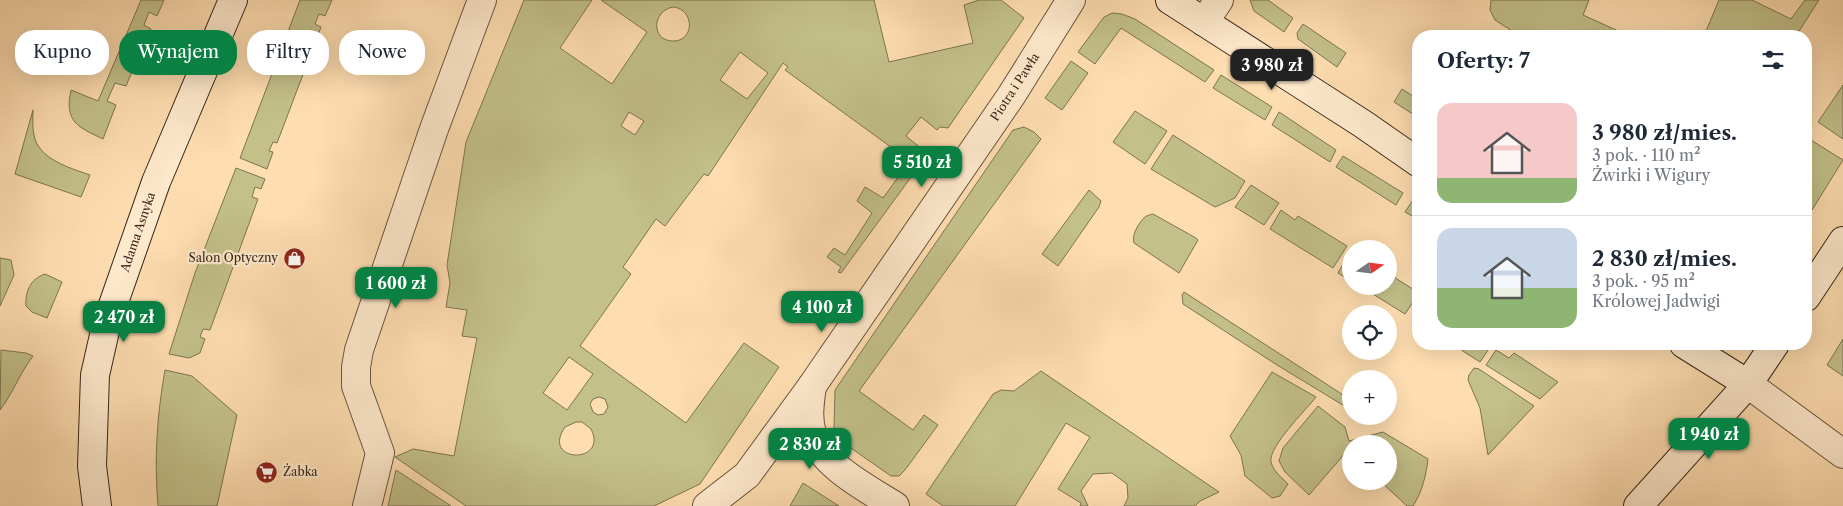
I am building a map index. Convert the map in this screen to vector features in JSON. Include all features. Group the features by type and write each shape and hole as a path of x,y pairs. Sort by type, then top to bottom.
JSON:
{"street":[{"name":"Adama Asnyka","path":"97,506 92,466 95,375 107,322 156,182 233,0"},
{"path":"367,506 380,453 356,386 357,359 434,129 482,0"},
{"name":"Piotra i Pawła","path":"706,506 747,475 812,386 1011,96 1071,0"},
{"path":"1170,0 1412,158"},
{"path":"1204,22 1219,0"},
{"path":"1812,288 1843,241"},
{"path":"1694,350 1748,384 1843,454"},
{"path":"1638,506 1748,384 1771,350"},
{"path":"812,386 811,431 816,445 833,464 895,506"}],"shaded area":[{"path":"141,0 164,0 157,16 149,12 144,25 151,30 128,30"},
{"path":"300,0 332,0 325,16 319,14 315,24 321,27 320,30 289,30"},
{"path":"524,0 592,0 560,48 612,84 647,32 601,0 874,0 889,62 973,43 964,5 979,0 1001,0 1024,18 948,128 940,127 937,130 921,117 906,136 922,149 917,157 922,162 841,273 838,272 841,267 827,257 834,248 845,255 872,213 857,201 865,187 883,198 910,161 785,70 788,67 783,63 708,176 704,174 665,226 656,219 623,267 631,274 580,346 686,423 744,343 779,367 700,484 654,506 466,506 395,457 413,449 454,456 477,338 462,336 467,310 446,307 450,283 447,265 466,142","holes":["673,7 680,9 688,19 688,31 680,40 672,41 660,36 657,25 658,19 666,10","740,52 768,73 747,99 720,80","629,112 644,121 635,135 621,126","569,357 593,374 567,410 543,393","599,397 605,399 608,407 604,414 598,415 593,412 590,404 593,399","576,422 582,422 591,429 594,441 591,449 584,454 575,455 567,453 561,448 560,439 565,427"]},
{"path":"1250,0 1268,0 1293,18 1284,32 1254,11"},
{"path":"1491,0 1589,0 1583,15 1616,30 1511,30 1495,20 1490,10"},
{"path":"1719,0 1752,0 1791,19 1805,0 1819,0 1800,30 1706,30"},
{"path":"1112,13 1122,14 1135,19 1214,70 1205,82 1121,28 1095,64 1078,52 1104,17"},
{"path":"1303,24 1346,53 1337,67 1298,39 1297,33"},
{"path":"119,52 119,75 131,75 126,86 115,83 107,101 116,105 103,139 80,127 71,116 69,101 71,90 98,101"},
{"path":"1071,61 1088,73 1062,110 1045,98"},
{"path":"272,75 303,75 277,143 273,142 269,151 273,152 267,169 240,158"},
{"path":"1221,75 1272,107 1265,120 1213,88"},
{"path":"1843,85 1843,139 1818,122"},
{"path":"1402,89 1412,95 1412,114 1394,102"},
{"path":"33,110 34,135 42,150 56,161 90,175 81,197 15,174"},
{"path":"1135,111 1167,131 1145,164 1113,142"},
{"path":"1279,112 1336,150 1330,162 1272,125"},
{"path":"1024,127 1034,132 1041,139 859,391 913,430 924,415 938,425 905,470 899,476 891,476 838,439 834,428 835,390 1013,130"},
{"path":"1173,135 1245,181 1235,198 1215,207 1151,169"},
{"path":"1812,141 1843,160 1812,210"},
{"path":"1343,156 1403,193 1396,205 1336,167"},
{"path":"236,168 265,179 261,189 255,187 252,197 258,199 210,330 203,329 200,337 205,339 200,353 189,358 169,354 195,273"},
{"path":"1251,185 1279,203 1264,225 1235,207"},
{"path":"1089,190 1101,201 1099,207 1058,266 1042,254"},
{"path":"1412,202 1412,216 1405,212"},
{"path":"1281,210 1295,220 1298,216 1342,243 1342,254 1333,268 1270,229"},
{"path":"1153,214 1198,240 1179,273 1134,243 1135,233 1140,222 1145,217"},
{"path":"0,258 11,260 14,275 0,306"},
{"path":"1342,266 1342,275 1338,273"},
{"path":"45,274 62,282 47,318 32,312 26,306 26,296 32,283"},
{"path":"1398,280 1412,289 1412,304 1405,314 1397,309 1397,305 1391,305 1374,295 1398,295"},
{"path":"1184,292 1342,394 1342,405 1183,304 1182,295"},
{"path":"1843,339 1843,376 1827,365"},
{"path":"1,350 26,353 33,356 0,410"},
{"path":"1461,350 1488,350 1480,362"},
{"path":"1496,350 1509,358 1514,353 1558,382 1540,399 1486,365"},
{"path":"1474,368 1479,369 1534,406 1488,455 1480,408 1468,380"},
{"path":"165,370 192,376 237,415 217,506 158,506 157,438"},
{"path":"1041,371 1219,492 1200,501 1195,506 1124,506 1128,498 1127,484 1112,473 1093,474 1081,491 1088,506 1080,506 1081,503 1058,489 1090,437 1066,423 1015,506 943,506 926,494 993,394 1001,390 1014,391"},
{"path":"1272,372 1316,397 1275,447 1271,462 1278,474 1288,484 1280,496 1272,498 1245,476 1241,455 1230,436"},
{"path":"1318,406 1345,427 1347,435 1342,435 1342,457 1309,495 1285,472 1279,461 1283,448"},
{"path":"1383,432 1388,435 1372,435"},
{"path":"1397,440 1428,459 1419,495 1413,506 1407,506 1390,490 1397,490"},
{"path":"396,470 451,506 388,506"},
{"path":"803,483 839,506 790,506"}],"place":[{"name":"Salon Optyczny","path":"294,258"},
{"name":"Żabka","path":"267,472"}]}
